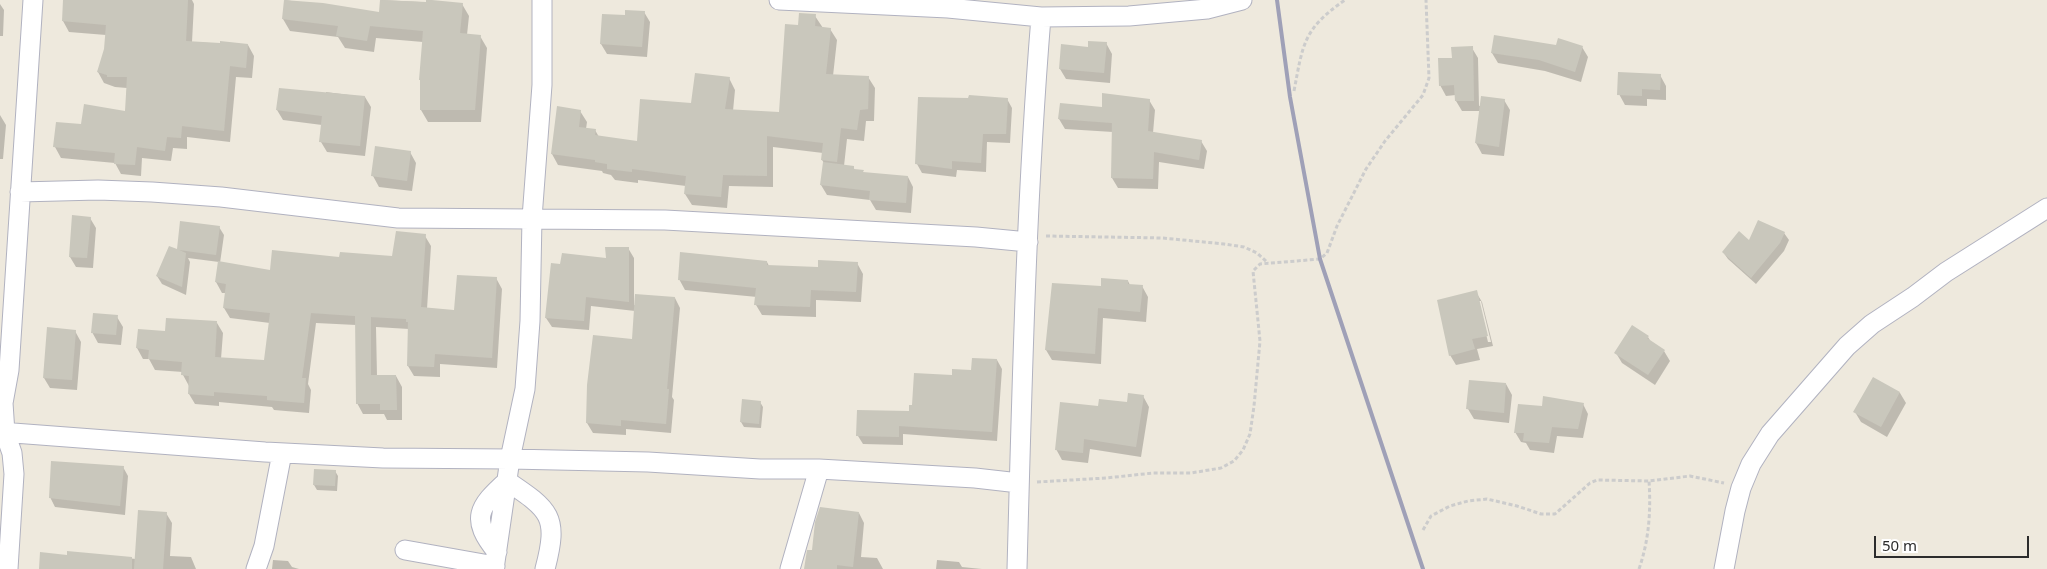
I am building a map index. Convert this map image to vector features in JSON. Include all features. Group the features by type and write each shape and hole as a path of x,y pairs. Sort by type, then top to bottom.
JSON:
{"street":[{"path":"8,569 14,474 12,452 3,432 3,402 9,370 32,0"},
{"path":"404,550 495,563 510,458 525,389 530,321 532,218 542,84 542,0"},
{"path":"779,0 948,8 1041,17 1129,16 1207,9 1242,0"},
{"path":"1017,569 1028,238 1041,17"},
{"path":"20,192 98,190 152,192 221,197 398,218 461,220 532,218 665,220 1028,238"},
{"path":"1724,569 1741,488 1751,464 1770,434 1847,346 1872,324 1914,297 1946,272 2047,208"},
{"path":"3,432 282,453 383,458 510,458 648,462 760,469 819,469 1019,482"},
{"path":"256,569 264,546 282,453"},
{"path":"790,569 819,469"},
{"path":"507,480 544,509 550,522 552,544 545,569"}],"path":[{"path":"1294,91 1304,48 1312,28 1345,0"},
{"path":"1019,482 1191,472 1221,468 1234,461 1243,450 1250,434 1254,406 1260,342 1253,271 1256,267 1268,262 1320,258 1328,253 1336,226 1366,169 1385,141 1423,95 1429,78 1426,0"},
{"path":"1028,238 1163,238 1224,244 1244,247 1257,253 1268,262"},
{"path":"1423,530 1431,516 1450,506 1468,501 1487,499 1548,515 1556,514 1597,480 1649,480 1690,476 1741,488"},
{"path":"1639,569 1649,530 1651,506 1649,480"}],"building":[{"path":"63,0 188,0 186,41 220,43 220,41 248,44 246,68 230,66 224,131 182,126 181,138 167,137 165,151 137,147 135,165 114,164 115,153 53,147 56,122 81,124 84,104 125,111 127,77 107,77 107,75 97,72 104,49 106,25 62,21"},
{"path":"284,0 323,3 379,12 380,0 426,2 426,0 432,0 463,3 460,33 481,35 475,110 420,110 419,80 423,31 370,26 367,41 336,36 338,26 282,19"},
{"path":"625,10 645,11 642,47 600,44 602,14 625,15"},
{"path":"799,13 816,14 815,26 831,28 826,74 869,76 868,109 860,110 857,130 841,128 837,162 821,160 823,143 767,136 767,176 723,175 721,197 684,194 686,176 632,169 632,172 607,169 607,164 595,162 595,160 551,154 557,106 581,110 579,127 596,129 595,135 637,141 640,99 691,103 695,73 730,77 725,109 779,112 785,24 798,25"},
{"path":"1494,35 1556,45 1558,38 1583,46 1575,72 1539,60 1491,53"},
{"path":"1088,41 1107,42 1104,73 1059,69 1061,44 1088,47"},
{"path":"1473,46 1474,101 1455,101 1454,85 1439,86 1438,58 1452,58 1451,47"},
{"path":"1618,72 1661,74 1660,90 1642,89 1642,96 1617,95"},
{"path":"279,88 365,96 360,146 319,142 322,116 276,110"},
{"path":"1102,93 1150,99 1148,131 1202,140 1199,160 1154,152 1153,179 1111,178 1112,123 1058,119 1060,103 1102,107"},
{"path":"969,95 1008,98 1006,134 983,134 981,163 952,161 952,169 915,164 918,97 968,98"},
{"path":"1481,96 1505,99 1499,147 1475,143"},
{"path":"375,146 411,151 407,181 371,176"},
{"path":"823,162 854,166 854,169 864,170 863,172 908,176 906,203 869,200 870,191 820,185"},
{"path":"72,215 91,217 87,258 69,257"},
{"path":"1758,220 1785,232 1780,243 1751,278 1722,252 1739,231 1749,240"},
{"path":"180,221 220,226 216,255 179,250 186,253 182,287 156,276 169,246 177,249"},
{"path":"396,231 426,234 421,307 454,310 457,275 497,277 492,358 435,354 434,367 407,366 408,322 406,322 406,319 371,317 371,375 396,375 397,410 380,410 380,404 356,404 355,316 311,313 302,378 306,378 304,403 267,400 267,396 214,392 214,396 188,394 189,376 181,375 182,362 148,359 149,350 136,348 138,329 165,331 166,318 217,321 215,357 264,360 270,313 223,308 226,284 215,282 218,261 270,270 272,250 339,257 340,252 392,256"},
{"path":"605,247 629,247 629,302 586,297 584,321 545,318 551,263 560,264 562,253 606,258"},
{"path":"680,252 767,261 767,265 818,267 818,260 858,262 856,292 811,290 810,307 754,305 756,288 678,280"},
{"path":"1101,278 1128,280 1128,284 1143,285 1140,312 1098,308 1095,354 1045,350 1052,283 1101,286"},
{"path":"1477,290 1488,336 1472,339 1475,349 1449,356 1437,300"},
{"path":"635,294 675,297 666,424 621,420 621,426 586,423 587,385 593,335 632,339"},
{"path":"93,313 118,315 116,335 91,333"},
{"path":"1632,325 1665,350 1648,375 1614,353"},
{"path":"47,327 76,330 72,380 43,378"},
{"path":"972,358 997,359 992,432 899,426 899,437 856,436 857,410 909,411 909,405 912,405 914,373 952,375 952,369 971,370"},
{"path":"1873,377 1900,392 1881,427 1853,412"},
{"path":"1469,380 1506,383 1504,413 1466,409"},
{"path":"1128,393 1144,395 1136,447 1084,439 1083,453 1055,450 1060,402 1098,406 1099,399 1127,402"},
{"path":"1543,396 1584,403 1578,429 1552,427 1549,443 1523,441 1524,433 1514,433 1518,404 1542,406"},
{"path":"742,399 761,401 759,424 740,422"},
{"path":"51,461 124,466 120,506 49,498"},
{"path":"314,469 336,470 335,486 313,485"},
{"path":"820,507 859,512 853,567 837,565 837,569 804,569 807,550 812,550 815,522"},
{"path":"138,510 167,512 163,569 134,569"},
{"path":"67,551 132,557 132,569 39,569 40,552 67,555"}],"railway":[{"path":"1277,0 1290,97 1320,259 1423,569"}]}
